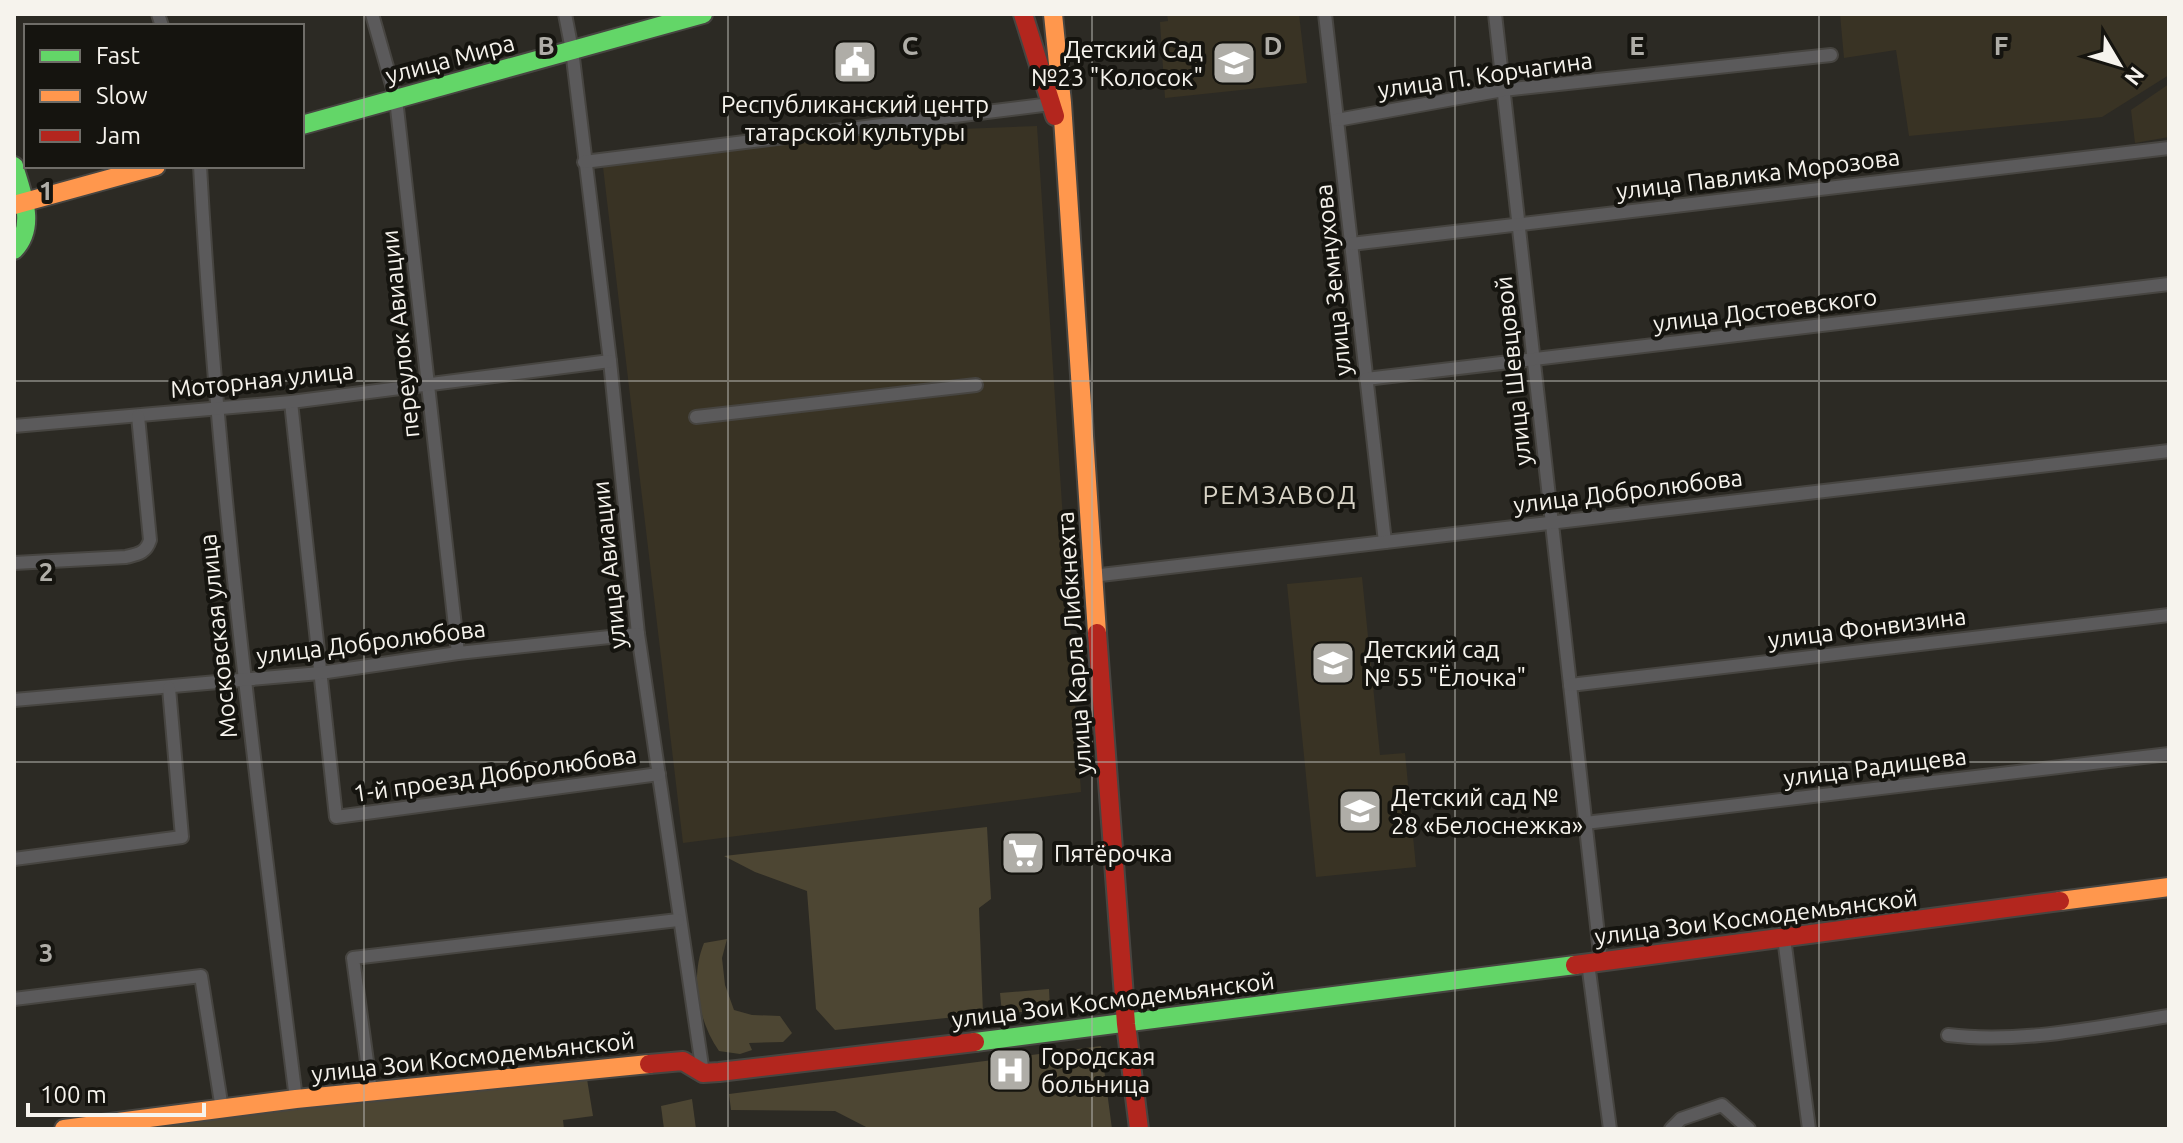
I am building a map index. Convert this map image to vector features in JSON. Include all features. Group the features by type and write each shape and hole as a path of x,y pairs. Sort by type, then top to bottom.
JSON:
{"street":[{"name":"переулок Авиации","path":"372,14 396,99 458,653"},
{"name":"улица Авиации","path":"565,14 610,361 638,634 703,1073"},
{"name":"улица Мира","path":"304,124 703,14"},
{"name":"улица Карла Либкнехта","path":"1023,14 1066,153"},
{"name":"улица Карла Либкнехта","path":"1053,14 1066,153 1066,199 1126,1024 1139,1129"},
{"name":"улица Земнухова","path":"1325,14 1385,542"},
{"name":"улица Шевцовой","path":"1495,14 1585,823 1594,963 1610,1129"},
{"name":"улица П. Корчагина","path":"1337,120 1503,90 1831,55"},
{"path":"584,162 1051,104"},
{"name":"улица Павлика Морозова","path":"1351,244 2169,148"},
{"path":"14,166 19,204 27,229 24,239 14,250"},
{"path":"19,204 149,168"},
{"name":"Московская улица","path":"200,168 216,409 244,680 296,1099"},
{"name":"улица Достоевского","path":"1366,379 2169,284"},
{"name":"Моторная улица","path":"14,426 291,402 610,361"},
{"path":"696,417 976,385"},
{"path":"291,402 320,673"},
{"path":"14,563 126,557 148,548 150,540 138,416"},
{"name":"улица Добролюбова","path":"1092,576 2169,451"},
{"name":"улица Фонвизина","path":"1570,685 2169,615"},
{"name":"улица Добролюбова","path":"14,700 320,673 458,653 638,634"},
{"name":"1-й проезд Добролюбова","path":"320,673 336,817 659,774"},
{"path":"14,859 182,837 169,688"},
{"name":"улица Радищева","path":"1585,823 2169,754"},
{"name":"улица Зои Космодемьянской","path":"64,1129 296,1099 683,1061 703,1073 1126,1024 2169,887"},
{"path":"371,1091 353,958 678,920"},
{"path":"1784,938 1809,1129"},
{"path":"14,999 201,976 222,1109"},
{"path":"1948,1035 1996,1038 2072,1031 2169,1016"},
{"path":"1671,1129 1681,1119 1722,1105 1749,1129"}],"shaded area":[{"name":"Детский Сад №23 \"Колосок\"","path":"1167,14 1299,14 1307,83 1165,98 1160,22 1168,21"},
{"path":"1840,14 2169,14 2169,75 2102,117 1909,136 1896,50 1844,58"},
{"path":"2169,84 2169,137 2135,143 2131,110"},
{"path":"1037,126 1081,792 683,843 603,167 809,135"},
{"path":"1362,577 1380,755 1405,753 1416,867 1316,877 1287,584"},
{"path":"987,827 991,899 979,908 983,1014 835,1030 816,1009 807,891 755,872 724,856"},
{"path":"727,939 722,958 725,985 734,1010 752,1015 780,1016 792,1033 783,1042 749,1043 752,1050 740,1054 719,1051 712,1039 701,1013 697,970 704,943"},
{"path":"1049,989 1050,1009 1002,1014 1000,993"},
{"name":"Городская больница","path":"1101,1046 1112,1129 870,1129 835,1111 731,1110 729,1094"},
{"path":"587,1079 593,1116 563,1120 564,1129 142,1129 294,1105"},
{"path":"692,1099 696,1129 664,1129 661,1106"}],"traffic: fast":[{"path":"304,124 703,14"},
{"path":"14,166 26,210 25,231 14,250"},
{"path":"975,1042 1575,965"}],"traffic: slow":[{"path":"1053,14 1062,103 1097,633"},
{"path":"14,205 149,168"},
{"path":"2060,901 2169,887"},
{"path":"64,1129 296,1099 649,1064"}],"traffic: jam":[{"path":"1023,14 1055,116"},
{"path":"1097,633 1126,1024 1139,1129"},
{"path":"1575,965 2060,901"},
{"path":"649,1064 683,1061 703,1073 719,1072 975,1042"}],"place":[{"name":"Республиканский центр татарской культуры","path":"855,62"},
{"name":"Детский Сад №23 \"Колосок\"","path":"1234,63"},
{"name":"Детский сад № 55 \"Ёлочка\"","path":"1333,663"},
{"name":"Детский сад № 28 «Белоснежка»","path":"1360,811"},
{"name":"Пятёрочка","path":"1023,853"},
{"name":"Городская больница","path":"1010,1070"}],"district":[{"name":"РЕМЗАВОД","path":"1280,494"}]}
